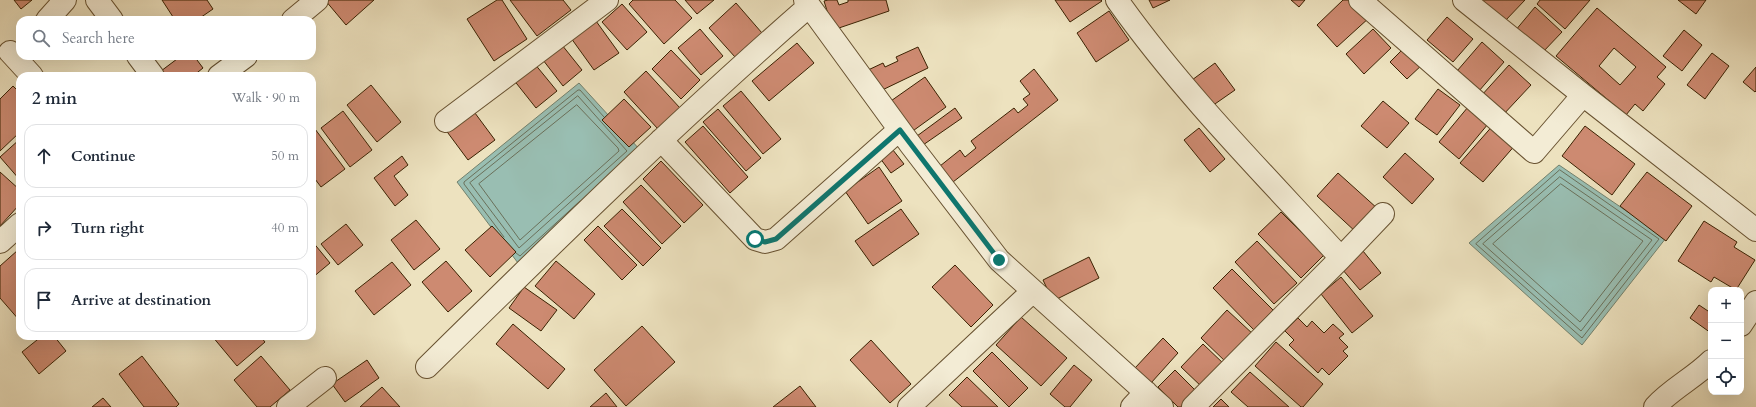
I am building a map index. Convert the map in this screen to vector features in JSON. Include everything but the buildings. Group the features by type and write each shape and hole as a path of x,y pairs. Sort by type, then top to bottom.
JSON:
{"street":[{"path":"51,16 65,0"},
{"path":"97,0 109,16"},
{"path":"298,16 317,0"},
{"path":"446,121 607,0"},
{"path":"1117,0 1140,32 1206,112 1340,258"},
{"path":"1360,0 1534,152 1583,95"},
{"path":"1464,0 1756,230"},
{"path":"427,367 573,223 806,4 999,260 1034,291 1139,400 1162,407"},
{"path":"17,60 28,72"},
{"path":"141,60 150,72"},
{"path":"225,72 241,60"},
{"path":"661,140 755,239 765,242 776,239 900,130"},
{"path":"1193,407 1383,214"},
{"path":"0,242 16,228"},
{"path":"909,407 1034,291"},
{"path":"1743,323 1756,302"},
{"path":"1655,407 1666,395 1684,384 1708,364"},
{"path":"288,407 325,378"}],"water":[{"path":"579,83 641,151 518,263 457,182"},
{"path":"1559,165 1666,238 1582,345 1469,243"}],"route":[{"path":"755,239 765,242 776,239 900,130 999,260"}]}
